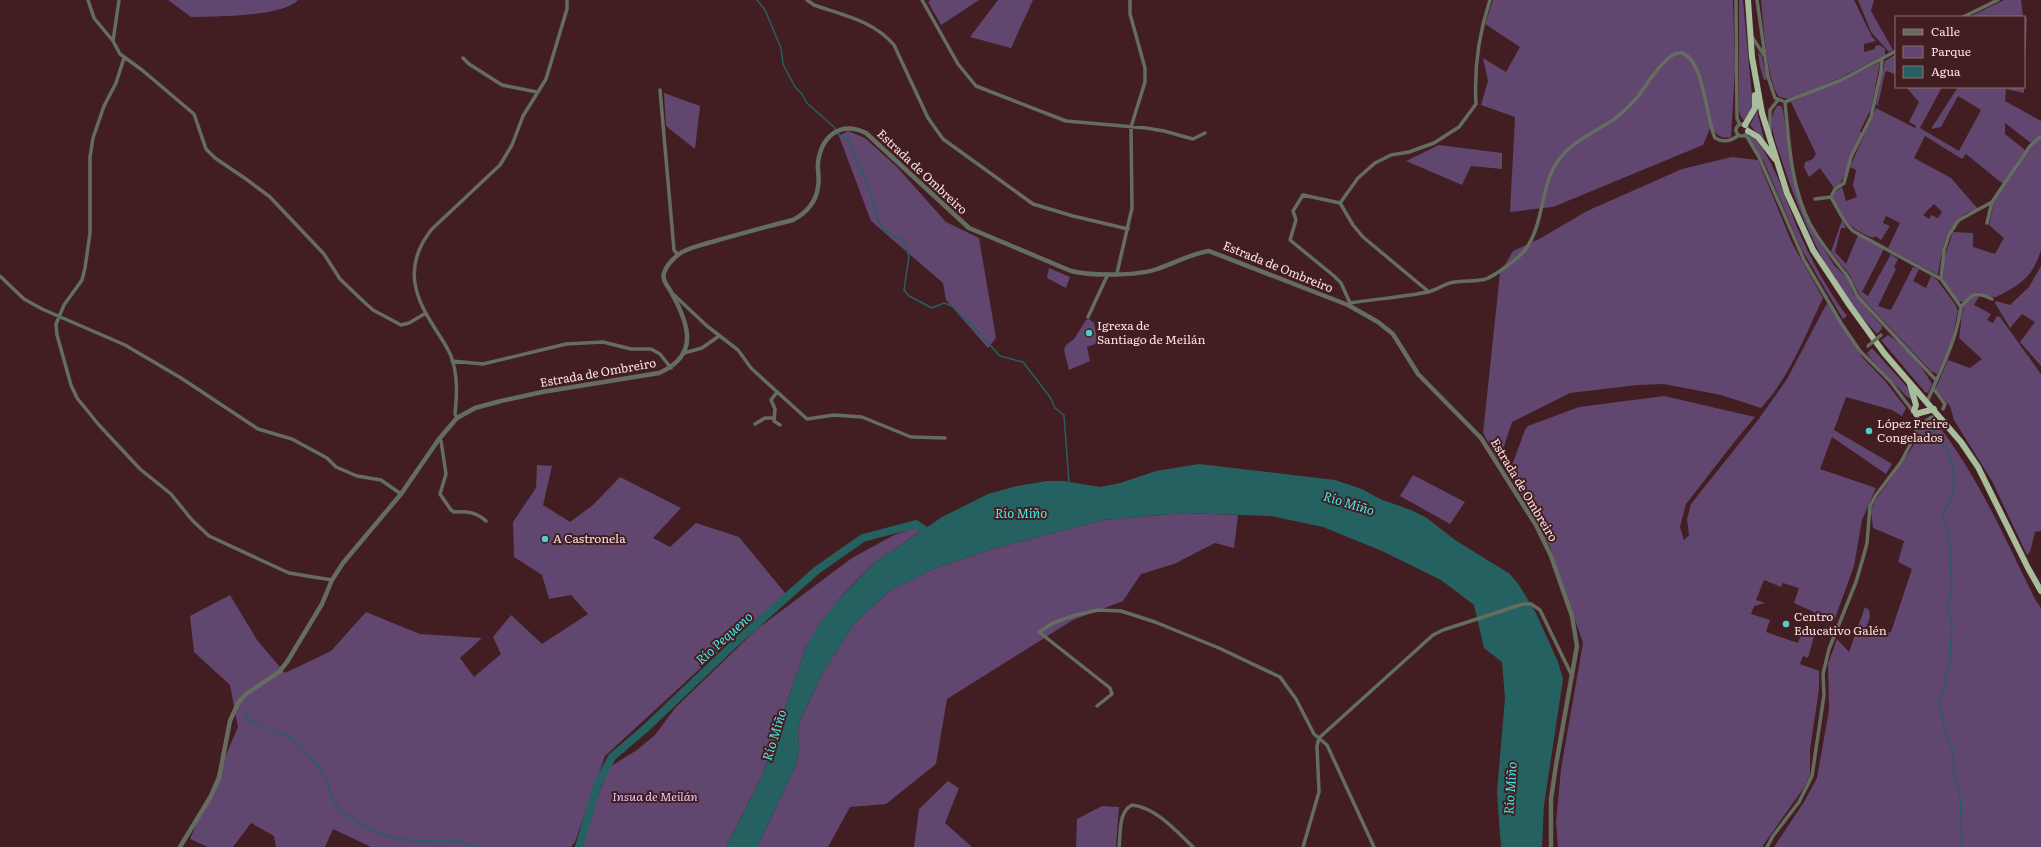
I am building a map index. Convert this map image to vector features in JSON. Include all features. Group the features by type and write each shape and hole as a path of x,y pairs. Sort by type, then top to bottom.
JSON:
{"highway":[{"path":"1742,125 1755,108 1755,80 1748,0"},
{"path":"1755,80 1770,140 1787,193 1814,250 1863,326 1884,353 1961,442 1978,467 2041,591"},
{"path":"1747,133 1758,137 1776,160"},
{"path":"1908,379 1916,405 1915,413 1934,409"}],"street":[{"path":"88,0 100,27 124,58 142,70 194,114 206,149 215,158 246,178 270,197 324,254 340,279 372,310 401,325 409,323 426,313"},
{"path":"112,41 119,0"},
{"path":"457,418 455,414 456,379 452,361 446,344 426,313 415,286 414,266 419,248 432,229 503,161 512,145 523,116 546,79 567,9 567,0"},
{"path":"807,0 814,5 867,24 890,40 918,99 937,133 1033,204 1066,214 1128,229"},
{"path":"922,0 958,64 976,86 1066,122 1164,131 1193,139 1205,133"},
{"path":"1117,273 1132,208 1132,127 1145,82 1146,68 1130,14 1130,0"},
{"path":"1340,203 1358,178 1375,163 1391,155 1409,152 1434,143 1459,127 1472,110 1476,104 1474,82 1483,21 1490,0"},
{"path":"1736,0 1737,118 1747,133 1762,162 1804,260 1841,323 1860,351 1890,382 1918,418 1918,426 1901,462 1876,494 1870,506 1863,558 1856,582 1829,649 1823,674 1824,695 1812,776 1799,802 1767,847"},
{"path":"1757,0 1768,78 1775,98 1778,100 1785,102 1841,80 1895,52"},
{"path":"1965,16 1998,0"},
{"path":"1751,36 1764,56"},
{"path":"1429,292 1363,237 1353,225 1340,203 1303,195 1293,211 1296,220 1290,240 1341,283 1349,304 1429,292 1450,283 1486,278 1524,252 1535,231 1545,195 1557,162 1563,154 1593,130 1611,122 1628,108 1641,94 1668,58 1674,54 1680,52 1686,55 1695,67 1704,93 1710,128 1714,138 1726,141 1733,140 1739,135 1747,133"},
{"path":"124,58 116,83 104,106 93,138 90,157 90,233 86,268 76,290 58,315 56,324 57,334 77,398 99,425 140,469 171,494 209,536 289,573 332,580"},
{"path":"463,58 469,64 502,85 537,92"},
{"path":"1831,198 1835,189 1844,183 1854,151 1871,117 1881,72 1882,59"},
{"path":"660,90 674,250 678,255"},
{"path":"1770,140 1770,110 1778,100"},
{"path":"1785,102 1792,162 1801,202 1810,224 1828,253 1850,280 1858,297 1936,380"},
{"path":"1739,135 1737,129 1742,125"},
{"name":"Estrada de Ombreiro","path":"180,847 211,796 219,778 230,721 238,703 246,694 279,672 287,662 322,604 332,580 343,563 401,494 439,439 457,418 475,408 502,401 549,391 659,373 671,368 684,353 688,333 672,293 665,282 664,273 678,255 684,250 793,220 803,215 813,201 818,188 818,164 824,145 830,136 838,130 846,127 856,128 866,133 956,219 969,228 1071,271 1085,274 1108,274 1156,270 1199,252 1209,251 1223,255 1280,280 1349,304 1378,322 1393,334 1418,374 1482,438 1536,525 1551,556 1572,616 1577,646 1551,799 1551,847"},
{"path":"1987,223 1992,202 2030,146 2041,136"},
{"path":"1815,199 1831,198"},
{"path":"1831,198 1841,212 1847,226 1853,231 1941,279 1960,307"},
{"path":"1941,279 1944,250 1949,235 1956,224 1959,220 1992,202"},
{"path":"1088,317 1108,274"},
{"path":"0,276 24,298 42,309 125,345 181,378 258,429 292,438 327,458 336,467 357,476 381,480 401,494"},
{"path":"672,293 719,336 738,350 751,368 807,419 834,415 862,417 911,437 945,438"},
{"path":"1927,402 1956,336 1960,307 1975,294 1981,294 1992,299"},
{"path":"1860,351 1888,329"},
{"path":"684,353 702,348 719,336"},
{"path":"452,361 483,364 566,344 603,342 631,349 651,349 660,354 671,368"},
{"path":"1933,388 1946,404 1943,409"},
{"path":"777,392 771,400 775,409 774,421 780,425"},
{"path":"1918,426 1932,417"},
{"path":"755,424 765,418 774,418"},
{"path":"439,439 441,440 446,474 440,494 443,500 450,510 467,511 479,515 486,521"},
{"path":"1303,847 1319,792 1317,746 1319,738 1433,635 1466,622 1528,603 1540,610 1572,676"},
{"path":"1097,706 1112,694 1110,688 1039,632 1053,623 1076,614 1098,610 1122,611 1155,622 1219,648 1280,677 1296,699 1314,734 1327,745 1374,847"},
{"path":"1119,847 1122,818 1126,808 1132,805 1148,810 1171,826 1193,847"}],"green space":[{"path":"168,0 298,0 290,6 264,13 191,17"},
{"path":"931,0 979,0 941,25 928,2"},
{"path":"998,0 1033,0 1011,48 970,37"},
{"path":"1493,0 1733,0 1735,70 1731,137 1719,136 1711,126 1703,145 1553,207 1510,212 1515,117 1481,105 1488,81 1483,58 1506,72 1520,47 1485,24"},
{"path":"1739,0 1743,0 1753,107 1744,121 1739,110"},
{"path":"1761,0 1854,0 1872,37 1876,41 1864,44 1864,52 1875,49 1875,46 1880,45 1885,49 1885,55 1840,78 1789,99 1780,97 1776,91 1769,67 1764,36"},
{"path":"1858,0 1874,0 1871,11 1893,50 1889,52 1871,32"},
{"path":"2004,0 2021,0 2023,16 1973,15"},
{"path":"2027,17 2025,61 2025,18"},
{"path":"1758,52 1762,56 1767,79 1764,80 1760,67"},
{"path":"1895,55 1895,75 1887,71 1885,73 1878,104 1879,106 1876,104 1885,61"},
{"path":"1880,62 1871,109 1860,131 1862,133 1841,182 1834,188 1820,168 1809,177 1804,167 1805,162 1813,159 1816,154 1791,102"},
{"path":"1907,88 1941,88 1920,128 1959,151 1981,110 1958,96 1941,127 1931,129 1957,88 2024,88 2024,93 2006,89 2005,101 2041,121 2041,134 2031,143 2005,123 2005,134 2025,150 2003,184 1966,154 1962,159 1925,136 1914,158 1951,178 1978,209 1967,213 1955,223 1951,229 1944,244 1938,275 1888,248 1900,223 1886,216 1883,223 1890,226 1881,240 1875,236 1873,238 1857,230 1848,222 1833,197 1835,192 1842,187 1846,201 1857,197 1853,185 1856,170 1850,167 1876,108 1915,128 1916,126 1909,122 1919,102","holes":["1934,204 1942,212 1938,218 1931,215 1929,219 1923,215"]},
{"path":"664,93 700,106 695,149 666,126"},
{"path":"1777,106 1781,106 1783,110 1794,180 1809,225 1834,265 1847,278 1854,295 1882,326 1882,329 1877,334 1861,316 1832,275 1809,231 1790,184 1773,133 1772,119"},
{"path":"1757,111 1765,143 1750,125"},
{"path":"848,131 865,138 896,166 946,222 979,238 996,338 988,348 946,300 943,283 871,221 839,136"},
{"path":"1752,135 1760,145 1774,169 1800,234 1815,266 1827,287 1847,316 1843,319 1802,250 1764,162 1750,139 1749,136"},
{"path":"2041,137 2041,250 2034,267 2030,274 2019,284 1996,297 1977,293 1963,302 1958,301 1943,280 1944,258 1953,232 1973,233 1973,247 1995,254 2004,238 1989,225 1994,202 2033,143"},
{"path":"1439,145 1502,153 1502,169 1471,166 1462,185 1406,161"},
{"path":"1732,157 1758,160 1792,243 1823,298 1796,356 1771,397 1761,408 1721,395 1664,384 1638,385 1570,393 1512,422 1499,461 1483,433 1500,273 1513,251 1541,238 1587,211 1682,169"},
{"path":"1842,220 1846,228 1841,228 1835,252 1846,264 1858,235 1884,249 1862,292 1868,296 1891,254 1898,259 1894,267 1896,269 1878,306 1891,310 1913,267 1919,269 1913,281 1926,288 1931,276 1937,280 1955,304 1958,311 1951,344 1937,374 1931,371 1860,296 1849,274 1831,252"},
{"path":"2041,266 2041,366 2020,342 2035,322 2022,314 2010,328 1995,303 1996,301 2010,305 2029,287"},
{"path":"1049,268 1070,277 1066,288 1047,278"},
{"path":"1980,295 1974,305 1991,314 1987,320 1993,323 1997,316 2000,317 2041,374 2041,531 2035,532 2030,552 2027,555 1992,481 1954,420 1950,406 1935,390 1948,360 1970,368 1982,359 1959,338 1964,306 1973,298"},
{"path":"1827,303 1862,357 1885,381 1906,408 1902,416 1892,410 1846,397 1834,430 1892,464 1886,474 1832,437 1820,469 1876,488 1862,520 1854,566 1834,621 1794,603 1799,588 1783,583 1781,587 1764,580 1756,600 1765,603 1754,606 1751,614 1770,620 1766,632 1798,643 1803,629 1815,633 1808,658 1803,656 1800,664 1819,671 1819,689 1810,749 1810,776 1803,789 1762,847 1558,847 1556,822 1561,769 1583,643 1550,547 1509,473 1525,430 1528,426 1579,407 1664,396 1755,417 1686,504 1680,527 1684,540 1689,535 1687,519 1691,504 1758,420 1787,379"},
{"path":"1089,319 1094,323 1098,343 1087,347 1090,361 1069,370 1064,350 1066,345 1074,339 1086,320"},
{"path":"1888,335 1913,357 1923,370 1932,384 1928,393 1925,392 1881,340"},
{"path":"1872,348 1908,388 1913,400 1907,397 1871,359 1867,353"},
{"path":"1933,419 1963,461 1976,483 2041,608 2041,847 1774,847 1804,802 1817,778 1829,710 1828,664 1837,639 1849,652 1865,607 1869,610 1870,617 1866,628 1882,634 1891,632 1912,569 1898,562 1904,541 1873,528 1871,511 1874,502 1913,446 1918,431"},
{"path":"537,465 552,466 543,505 570,522 593,505 620,477 681,508 653,538 670,547 696,523 739,537 786,594 729,642 605,756 575,842 571,847 371,847 333,829 325,847 276,847 274,836 251,823 233,847 208,847 190,839 238,727 230,685 194,652 190,616 230,595 257,640 285,673 331,651 366,612 420,634 482,638 460,658 474,677 501,654 493,637 511,615 542,644 588,614 571,595 549,599 542,575 514,557 513,522 536,488"},
{"path":"1413,475 1465,502 1450,524 1400,496"},
{"path":"1184,513 1238,515 1234,548 1215,543 1174,564 1141,574 1123,601 1073,620 947,699 936,764 886,804 850,807 828,847 757,847 795,768 799,751 798,730 800,720 825,669 854,624 889,591 933,569 992,549 1104,520"},
{"name":"Insua de Meilán","path":"917,527 921,531 874,563 839,599 806,647 761,778 726,847 583,847 587,828 608,768 637,750 655,735 676,707 757,629 852,558 894,535"},
{"path":"948,781 959,788 945,823 972,847 914,847 919,809"},
{"path":"1102,806 1119,807 1116,847 1076,847 1077,819"}],"water":[{"name":"Río Miño","path":"1199,464 1335,480 1362,489 1380,499 1411,510 1427,518 1455,540 1510,574 1519,585 1536,613 1558,662 1563,679 1544,805 1542,847 1501,847 1497,792 1505,698 1502,662 1484,648 1474,605 1441,580 1382,551 1323,527 1271,516 1184,513 1104,520 992,549 933,569 889,591 854,624 825,669 800,720 798,730 799,751 795,768 757,847 726,847 761,778 806,647 818,626 839,599 874,563 942,517 988,494 1017,486 1047,481 1063,481 1100,487 1120,483 1156,471"}],"waterway":[{"path":"757,0 765,10 781,48 783,64 795,87 802,94 807,103 834,127 838,134 848,140 871,193 876,214 882,229 904,242 909,256 904,290 909,296 932,308 944,303 952,306 1000,356 1023,362 1050,397 1055,408 1064,415 1069,483"},
{"path":"1932,425 1948,452 1952,462 1954,475 1953,493 1943,515 1949,538 1952,587 1947,604 1952,623 1950,661 1946,678 1946,687 1941,695 1939,703 1947,737 1953,751 1954,774 1960,796 1962,847"},
{"name":"Río Pequeno","path":"579,847 598,783 612,757 646,728 733,645 817,570 863,538 916,524 933,536"},
{"path":"246,711 247,720 291,737 318,765 327,782 331,797 342,812 368,828 389,836 411,841 459,841 476,847"}],"place":[{"name":"Igrexa de Santiago de Meilán","path":"1089,333"},
{"name":"López Freire Congelados","path":"1869,431"},
{"name":"A Castronela","path":"545,539"},
{"name":"Centro Educativo Galén","path":"1786,624"}]}
